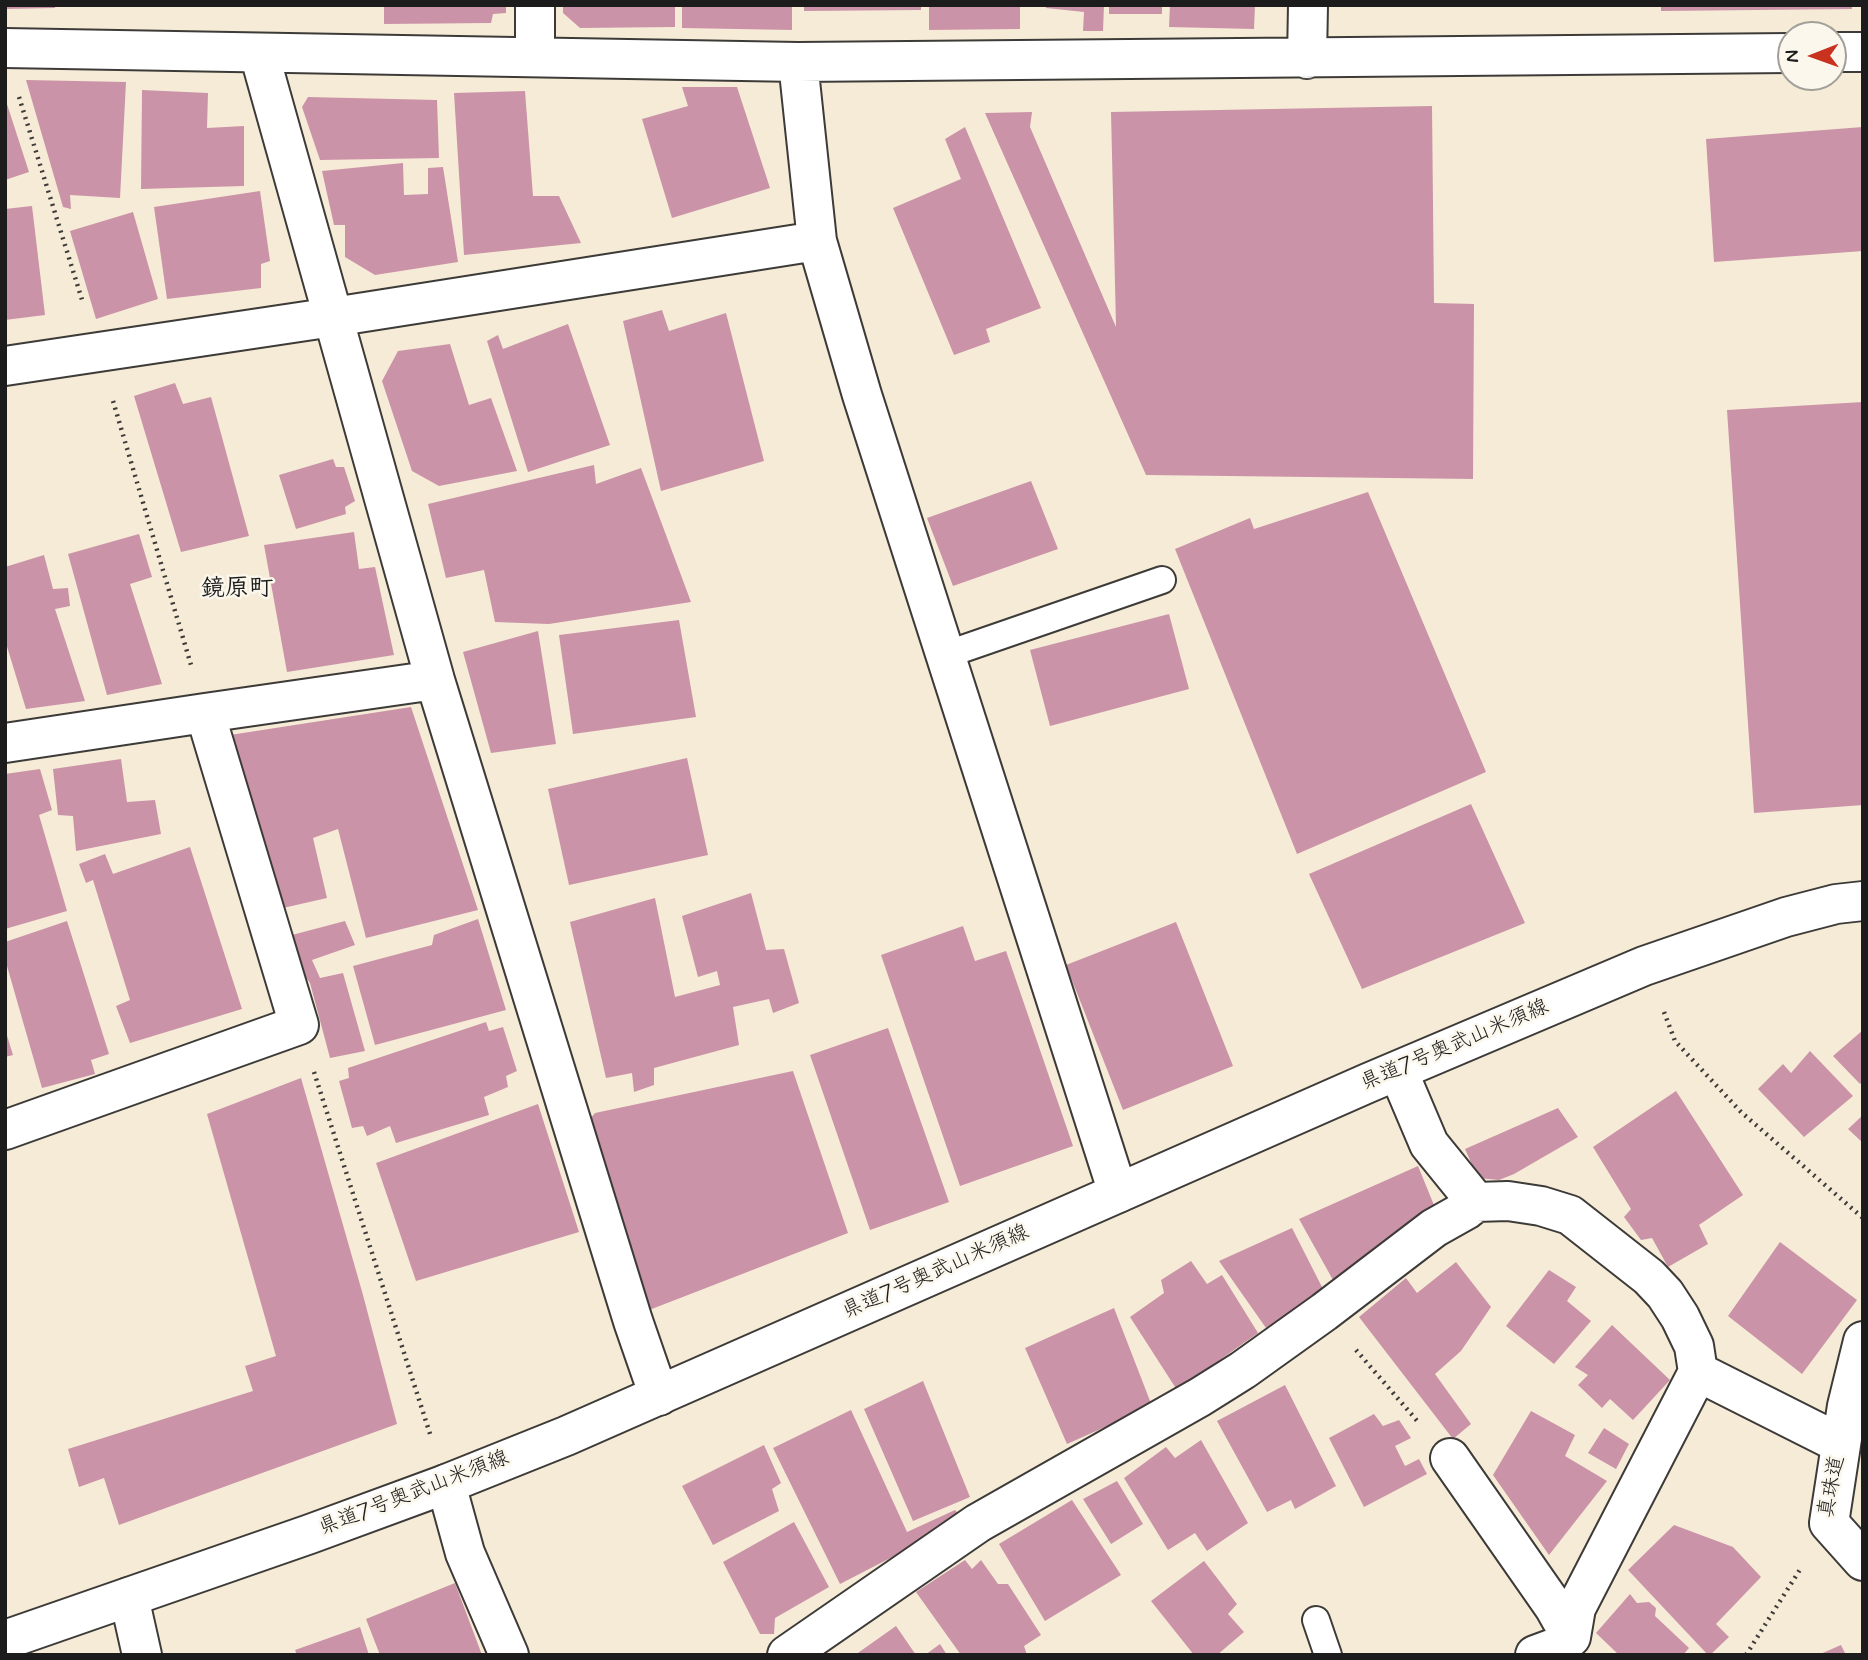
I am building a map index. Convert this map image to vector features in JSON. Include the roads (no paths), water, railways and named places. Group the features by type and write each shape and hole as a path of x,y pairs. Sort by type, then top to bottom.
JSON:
{"street":[{"path":"535,5 535,57"},
{"path":"1307,59 1308,5"},
{"path":"5,48 798,62 1777,53"},
{"path":"259,53 435,680 633,1321 659,1395"},
{"path":"798,62 817,241 862,395 1118,1194"},
{"path":"5,366 817,241"},
{"path":"5,743 435,680"},
{"path":"5,1130 299,1025 205,713"},
{"name":"県道7号奥武山米須線","path":"5,1640 446,1484 566,1436 1644,966 1786,917 1836,904 1863,901"},
{"path":"1398,1071 1429,1144 1476,1202"},
{"path":"787,1655 978,1523 1243,1370 1434,1228 1476,1202 1541,1206 1570,1215 1649,1277 1665,1294 1694,1346 1698,1372 1576,1608 1571,1637 1562,1645 1535,1655"},
{"name":"真珠道","path":"1863,1341 1847,1406 1829,1522 1863,1561"},
{"path":"1698,1372 1841,1444"},
{"path":"1450,1458 1554,1607 1571,1637"},
{"path":"446,1484 465,1553 509,1655"},
{"path":"129,1597 142,1655"}],"lane":[{"path":"945,655 1162,580"},
{"path":"1316,1620 1328,1655"}],"district":[{"name":"鏡原町","path":"237,590"}]}
